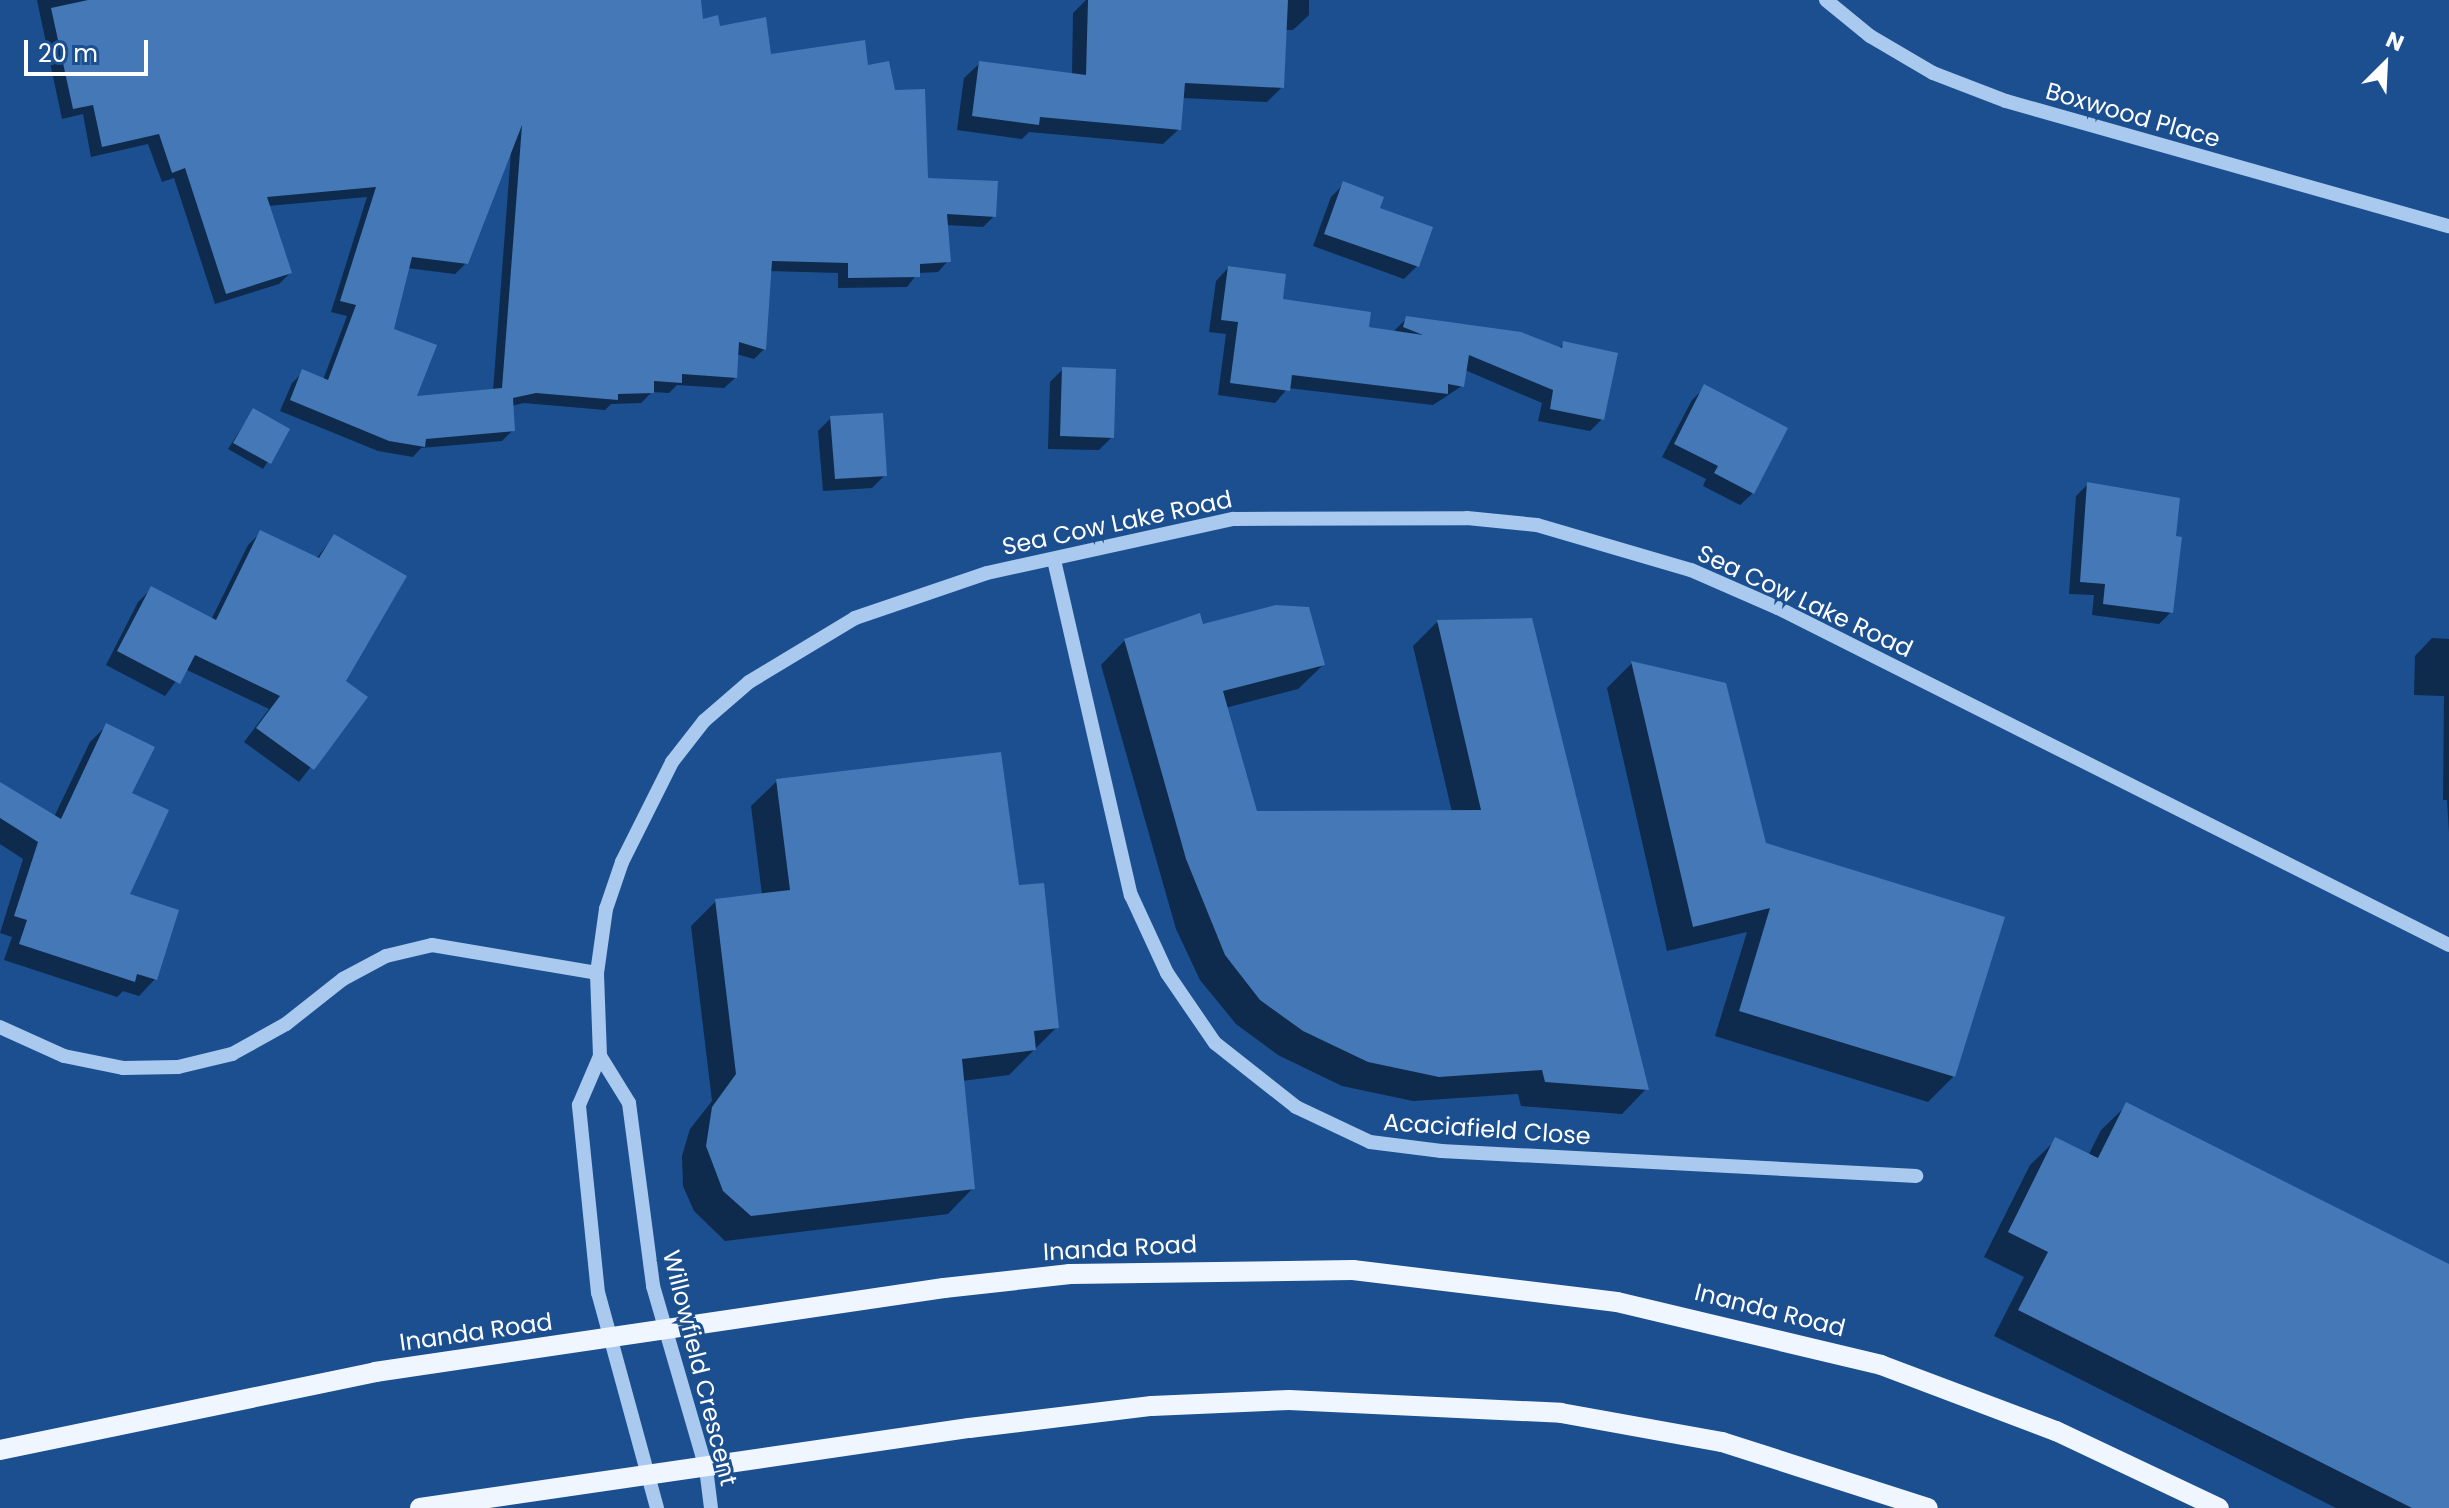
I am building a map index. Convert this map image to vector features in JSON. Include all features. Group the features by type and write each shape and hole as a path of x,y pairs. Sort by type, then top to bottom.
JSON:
{"main road":[{"name":"Inanda Road","path":"0,1450 375,1372 1070,1274 1353,1270 1617,1302 1881,1365 2056,1431 2219,1508"},
{"path":"420,1508 1152,1406 1289,1400 1422,1402 1561,1413 1722,1442 1928,1508"}],"street":[{"name":"Boxwood Place","path":"1826,0 1870,36 1933,73 2006,101 2449,226"},
{"name":"Sea Cow Lake Road","path":"597,973 606,909 643,811 704,721 749,682 855,618 987,573 1233,519 1289,516 1467,518 1537,525 1691,570 1778,608 2449,945"},
{"name":"Acaciafield Close","path":"1054,560 1131,895 1167,973 1215,1043 1296,1107 1370,1142 1441,1151 1916,1176"},
{"path":"0,1027 64,1056 123,1068 178,1067 232,1054 286,1024 343,979 386,956 432,945 597,973"},
{"name":"Willowfield Crescent","path":"597,973 600,1056 579,1105 598,1293 613,1338 646,1477 657,1508"},
{"name":"Willowfield Crescent","path":"600,1056 629,1103 653,1286 706,1468 711,1508"}],"building":[{"path":"88,0 701,0 703,19 718,15 720,26 766,17 771,54 865,40 868,65 889,61 895,90 925,89 928,178 998,181 996,217 947,214 951,262 920,264 920,277 848,278 848,263 772,261 766,350 739,342 737,378 682,374 682,383 654,381 654,393 618,394 618,400 536,393 513,398 515,431 426,439 425,447 389,441 290,400 302,369 328,380 356,305 340,301 376,187 267,197 292,273 226,294 185,168 172,173 159,134 102,147 93,105 73,109 51,8","holes":["522,125 502,388 417,396 437,345 394,329 412,257 468,264"]},
{"path":"1088,0 1288,0 1284,88 1185,83 1181,130 1040,117 1039,125 972,116 979,61 1086,75"},
{"path":"1343,181 1384,197 1380,208 1433,227 1419,267 1324,234"},
{"path":"1228,266 1286,274 1283,299 1371,312 1369,327 1423,335 1403,327 1406,316 1521,332 1562,348 1563,341 1618,353 1604,420 1550,409 1553,390 1469,355 1464,387 1448,384 1448,394 1292,375 1290,391 1230,383 1238,322 1221,320"},
{"path":"1062,367 1116,369 1114,438 1060,436"},
{"path":"1704,384 1788,428 1754,494 1714,473 1718,466 1674,444"},
{"path":"253,408 290,429 271,464 233,443"},
{"path":"883,413 887,476 835,479 830,416"},
{"path":"2087,482 2180,498 2176,536 2182,537 2173,613 2103,604 2105,584 2080,582"},
{"path":"260,530 319,558 334,534 407,576 346,681 368,697 314,770 256,728 280,696 195,655 180,684 117,651 151,586 216,620"},
{"path":"1276,605 1309,607 1325,665 1223,691 1257,811 1481,810 1437,620 1532,618 1649,1090 1545,1082 1542,1070 1439,1077 1368,1062 1303,1031 1260,1000 1225,955 1186,859 1124,639 1200,613 1203,624"},
{"path":"1631,661 1726,683 1766,843 2005,917 1955,1077 1739,1011 1770,908 1693,927"},
{"path":"106,723 155,747 132,793 169,810 130,894 179,910 157,980 137,974 135,982 19,944 27,920 14,916 38,842 0,818 0,782 61,819"},
{"path":"1001,752 1019,885 1044,883 1059,1028 1034,1031 1036,1050 962,1059 975,1189 751,1216 723,1191 706,1146 712,1107 736,1074 715,899 790,890 776,779"},
{"path":"2126,1102 2449,1264 2449,1508 2412,1508 2018,1310 2048,1252 2008,1232 2055,1137 2098,1158"}]}
